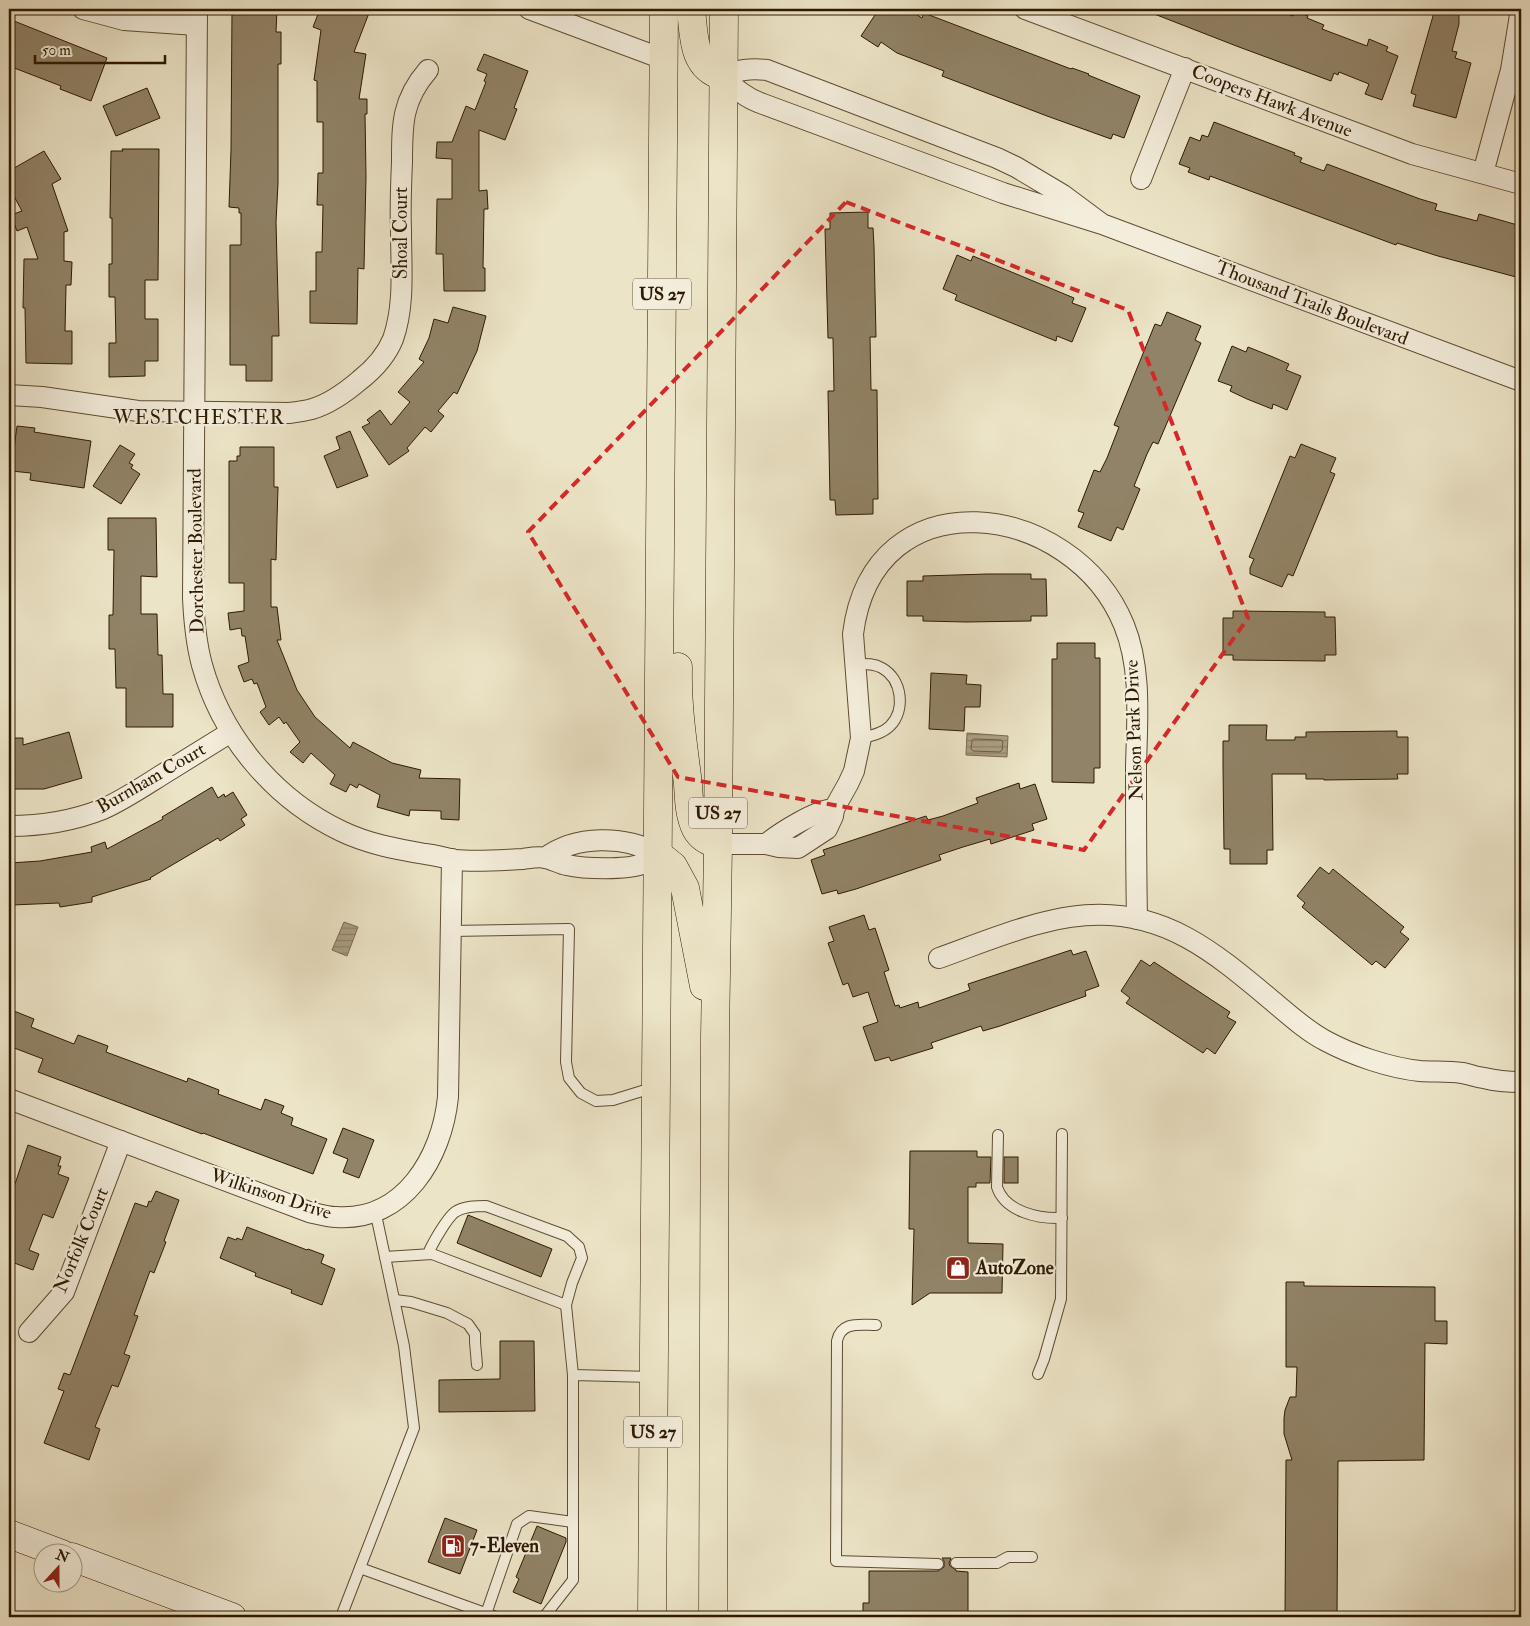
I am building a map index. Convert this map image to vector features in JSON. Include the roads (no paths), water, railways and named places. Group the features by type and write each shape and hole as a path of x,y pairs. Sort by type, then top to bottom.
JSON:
{"highway":[{"name":"US 27","path":"652,1617 664,9"},
{"path":"691,9 695,40 700,58 708,70 723,76"},
{"name":"US 27","path":"713,1617 715,1038 724,9"},
{"path":"661,375 674,396 680,426 678,704 690,811 697,830 710,842 718,844"},
{"path":"658,854 673,866 685,888 715,1038"},
{"path":"638,1617 652,1578"}],"main road":[{"path":"9,1534 36,1544"},
{"path":"82,1562 232,1617"}],"street":[{"path":"82,9 124,20 197,17"},
{"path":"529,9 663,59"},
{"name":"Coopers Hawk Avenue","path":"1025,9 1412,154 1521,184"},
{"path":"1483,173 1511,70 1521,9"},
{"name":"Dorchester Boulevard","path":"197,17 193,598 196,631 206,678 231,732 265,776 292,800 316,817 341,831 368,841 396,849 452,859 472,861 545,858 568,866 622,868 642,864 658,854"},
{"name":"Thousand Trails Boulevard","path":"1102,224 1063,195 1016,167 978,149 767,70 752,68 723,76 735,89 748,98 1002,193 1102,224 1521,382"},
{"path":"1141,179 1185,68"},
{"name":"Shoal Court","path":"9,395 50,398 123,410 289,413 312,409 333,400 352,387 374,369 385,355 393,339 399,314 402,289 400,222 402,130 405,110 412,92 428,70"},
{"path":"862,141 874,110"},
{"name":"Nelson Park Drive","path":"718,844 766,844 789,849 798,848 827,829 834,809 854,771 860,738 854,634 856,617 865,587 880,564 891,552 910,538 929,528 944,524 962,521 980,522 1015,528 1047,542 1088,570 1099,582 1125,625 1133,655 1137,697 1136,919"},
{"name":"Burnham Court","path":"9,826 58,822 103,808 124,798 231,732"},
{"name":"Wilkinson Drive","path":"9,1099 318,1214 347,1217 366,1214 394,1201 420,1177 432,1156 444,1121 448,1097 452,859"},
{"path":"939,958 1028,928 1058,920 1091,915 1136,919 1178,933 1212,952 1296,1021 1326,1041 1347,1051 1407,1069 1463,1073 1494,1080 1521,1082"},
{"name":"Norfolk Court","path":"29,1332 64,1292 121,1141"}],"lane":[{"path":"855,664 868,664 883,668 894,678 900,698 897,713 889,728 874,735 860,738"},
{"path":"451,931 569,929 566,1062 569,1078 581,1093 596,1101 613,1100 656,1087"},
{"path":"1038,1374 1044,1359 1060,1299 1062,1134"},
{"path":"998,1135 997,1187 999,1194 1004,1200 1025,1212 1047,1218 1062,1218"},
{"path":"428,1254 434,1239 455,1212 473,1206 486,1206 567,1236 579,1247 582,1258 566,1305 573,1375 573,1580 544,1617"},
{"path":"341,1617 414,1428 404,1346 375,1210"},
{"path":"385,1257 432,1254 566,1305"},
{"path":"395,1300 411,1302 447,1313 468,1324 476,1334 477,1365"},
{"path":"876,1325 846,1327 840,1332 837,1341 836,1561 938,1564"},
{"path":"573,1375 654,1377"},
{"path":"360,1568 491,1616 518,1524 529,1516 573,1522"},
{"path":"956,1564 997,1563 1008,1557 1032,1557"}],"water":[{"path":"967,733 1008,736 1007,757 966,755"},
{"path":"344,922 358,927 347,956 332,950"}],"place":[{"name":"AutoZone","path":"958,1268"},
{"name":"7-Eleven","path":"453,1546"}],"district":[{"name":"WESTCHESTER","path":"199,417"}]}
